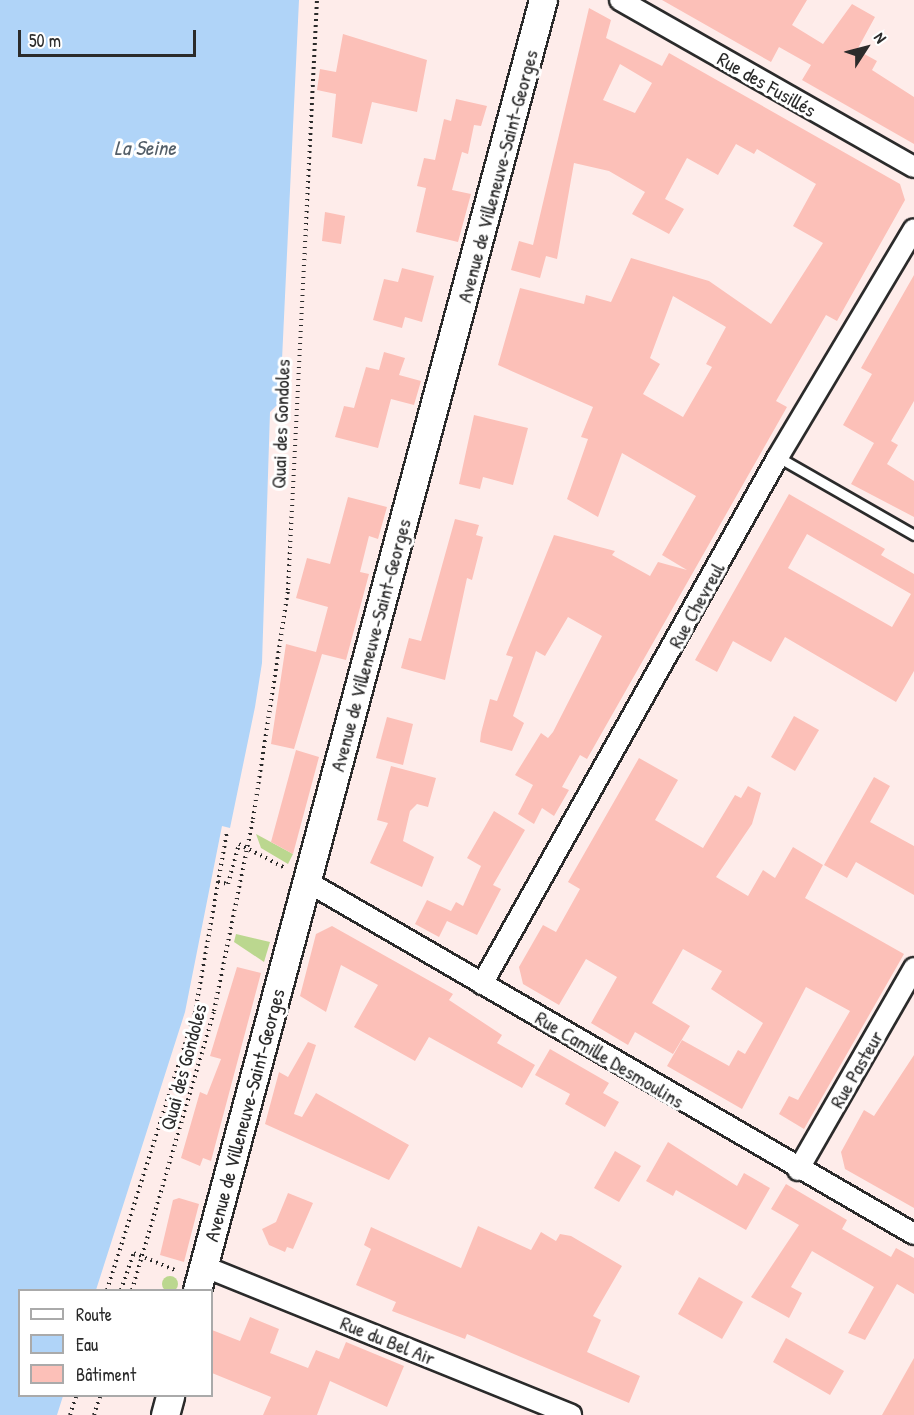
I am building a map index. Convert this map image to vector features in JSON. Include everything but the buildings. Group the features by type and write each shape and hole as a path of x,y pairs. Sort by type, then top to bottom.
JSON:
{"main road":[{"name":"Avenue de Villeneuve-Saint-Georges","path":"196,1277 298,876 543,0"},
{"path":"165,1415 170,1397"}],"street":[{"name":"Rue des Fusillés","path":"620,0 914,167"},
{"name":"Rue Chevreul","path":"482,984 778,457 914,229"},
{"name":"Rue Camille Desmoulins","path":"298,876 798,1170 914,1234"},
{"name":"Rue Pasteur","path":"798,1170 914,968"},
{"name":"Rue du Bel Air","path":"196,1277 571,1415"}],"lane":[{"path":"778,457 914,535"}],"path":[{"name":"Quai des Gondoles","path":"132,1289 208,1038 248,846 288,590 317,0"},
{"path":"107,1289 195,1013 227,831"},
{"path":"218,882 228,884 239,844 248,846 298,876"},
{"path":"121,1289 134,1253 196,1277"},
{"path":"70,1415 75,1397"},
{"path":"94,1415 99,1397"}],"green space":[{"path":"256,834 293,854 288,864 261,848"},
{"path":"236,934 270,942 264,962 234,942"},
{"path":"170,1276 177,1281 175,1289 165,1289 162,1284"}],"water":[{"name":"La Seine","path":"0,0 299,0 280,402 270,412 262,663 230,828 222,826 185,1012 96,1289 18,1289 18,1397 63,1397 57,1415 0,1415"}]}
